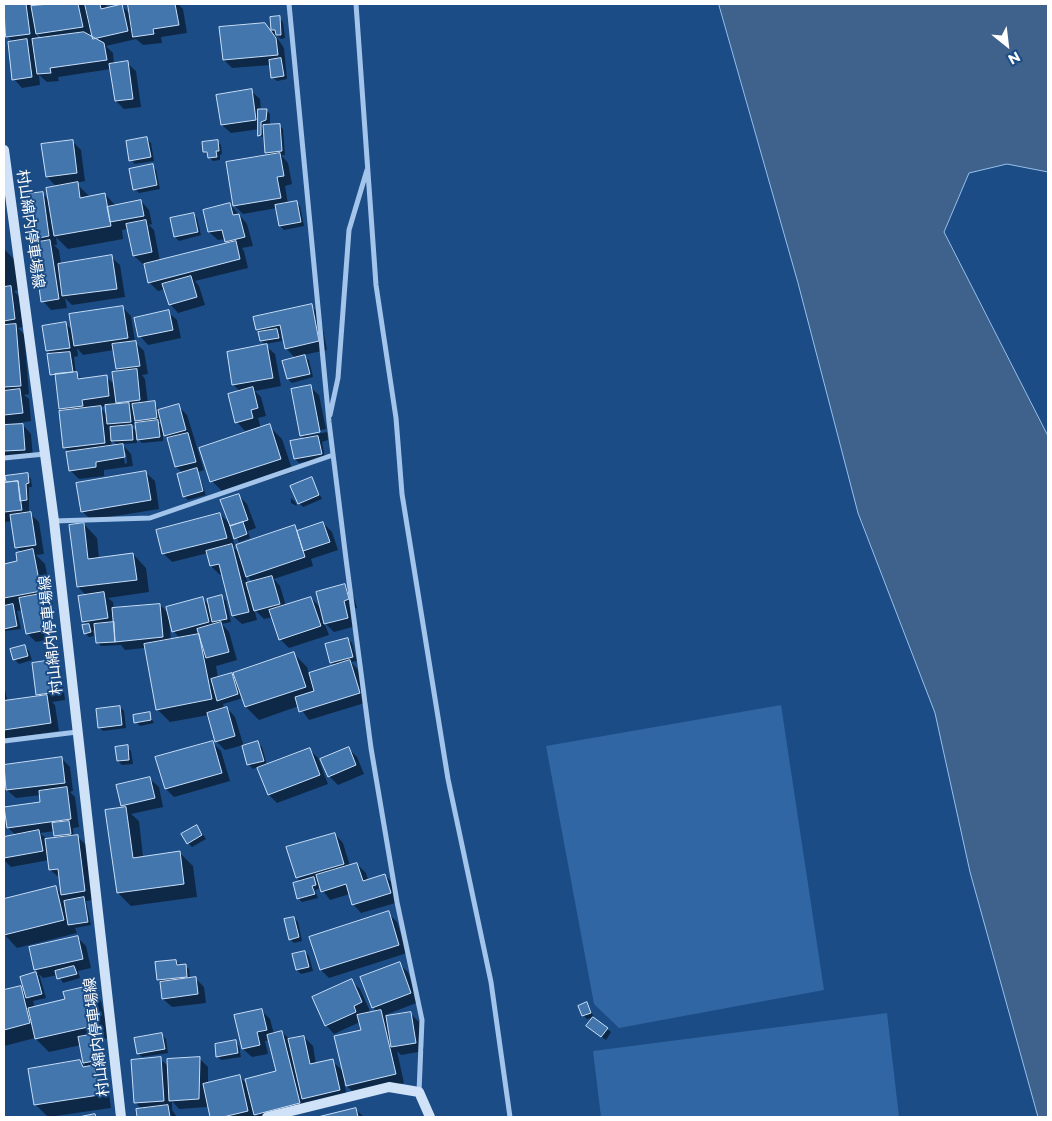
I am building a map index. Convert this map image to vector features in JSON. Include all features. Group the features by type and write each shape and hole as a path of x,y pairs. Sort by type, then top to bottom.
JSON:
{"main road":[{"name":"村山綿内停車場線","path":"4,150 54,521 76,732 121,1117"},
{"path":"267,1117 389,1087 419,1092 430,1117"}],"street":[{"path":"289,4 329,422 371,748 397,902 422,1020 419,1092"},
{"path":"356,4 376,285 396,418 402,494 448,779 491,982 510,1117"},
{"path":"329,422 338,378 348,230 368,168"},
{"path":"4,458 45,454"},
{"path":"54,521 150,518 333,455"},
{"path":"4,741 76,732"}],"shaded area":[{"path":"719,4 1048,4 1048,172 1007,164 969,173 944,232 1048,436 1048,1117 1038,1117 970,872 935,713 858,513 798,283"},
{"path":"781,705 824,990 619,1028 594,1004 546,746"},
{"path":"887,1013 899,1117 601,1117 593,1051"}],"building":[{"path":"4,4 26,4 30,34 6,37"},
{"path":"78,4 83,27 36,34 31,6"},
{"path":"85,4 100,4 101,9 122,4 128,31 93,39"},
{"path":"128,4 175,4 179,25 153,29 154,34 133,37"},
{"path":"280,16 281,35 276,35 275,30 271,30 270,17"},
{"path":"265,23 276,38 278,55 223,60 219,27"},
{"path":"84,32 104,43 107,60 50,68 51,73 37,74 32,39"},
{"path":"27,39 32,77 12,80 8,42"},
{"path":"281,58 284,76 271,78 269,60"},
{"path":"128,61 133,99 115,101 109,64"},
{"path":"252,89 256,120 221,125 216,95"},
{"path":"258,109 267,109 266,120 261,122 261,135 258,136"},
{"path":"280,124 282,151 265,153 263,125"},
{"path":"147,137 151,157 129,161 126,141"},
{"path":"73,140 77,173 46,177 41,144"},
{"path":"218,140 219,151 216,151 217,157 208,158 207,152 203,152 202,142"},
{"path":"280,153 284,176 277,177 281,198 233,206 226,162"},
{"path":"153,164 157,185 133,190 129,169"},
{"path":"78,182 80,198 105,193 111,226 54,236 46,188"},
{"path":"43,192 49,236 34,239 27,194"},
{"path":"141,200 144,216 110,222 107,207"},
{"path":"297,201 301,222 279,226 275,205"},
{"path":"230,203 233,215 239,214 245,237 225,242 222,230 208,232 203,210"},
{"path":"194,213 198,232 174,237 170,218"},
{"path":"146,220 152,252 133,256 126,224"},
{"path":"50,240 59,299 41,302 33,243"},
{"path":"236,241 240,259 148,283 144,264"},
{"path":"112,255 117,289 62,296 58,264"},
{"path":"191,276 197,297 169,305 162,284"},
{"path":"11,286 15,319 4,321 4,287"},
{"path":"312,304 319,341 285,349 280,325 256,330 253,317"},
{"path":"123,306 128,338 74,346 69,314"},
{"path":"169,310 173,330 138,337 134,318"},
{"path":"66,322 70,348 46,351 42,326"},
{"path":"16,324 21,386 4,387 4,325"},
{"path":"277,329 279,338 260,341 258,332"},
{"path":"136,341 140,366 116,369 112,344"},
{"path":"267,344 273,378 232,385 227,352"},
{"path":"70,352 73,372 50,375 47,354"},
{"path":"305,355 310,374 287,379 282,361"},
{"path":"137,369 140,400 116,403 112,372"},
{"path":"77,372 78,379 107,375 109,396 82,400 83,406 59,409 55,374"},
{"path":"311,385 320,432 300,436 291,389"},
{"path":"253,387 258,408 251,410 253,418 235,423 228,394"},
{"path":"20,389 23,413 4,415 4,391"},
{"path":"155,401 157,418 135,421 132,404"},
{"path":"129,403 131,422 107,424 105,405"},
{"path":"179,404 186,430 164,436 158,410"},
{"path":"101,406 105,443 63,448 59,411"},
{"path":"158,420 160,437 137,440 135,423"},
{"path":"23,424 25,450 4,451 4,425"},
{"path":"270,424 281,459 210,482 199,448"},
{"path":"132,425 133,440 111,441 110,427"},
{"path":"188,433 196,462 175,467 167,438"},
{"path":"318,436 322,454 294,459 290,441"},
{"path":"123,444 125,457 96,462 96,467 69,471 66,452"},
{"path":"197,468 203,491 183,497 177,474"},
{"path":"146,471 151,500 81,512 76,483"},
{"path":"28,473 29,483 26,484 27,500 20,501 18,481 6,482 5,476"},
{"path":"312,477 319,495 298,504 290,486"},
{"path":"18,481 22,510 4,512 4,483"},
{"path":"239,494 248,520 230,526 220,500"},
{"path":"31,512 36,545 15,548 10,515"},
{"path":"220,513 227,538 162,554 156,530"},
{"path":"243,522 247,534 234,539 230,526"},
{"path":"323,522 330,542 303,551 297,531"},
{"path":"84,523 88,559 133,553 137,580 77,587 69,525"},
{"path":"295,525 305,557 246,577 236,545"},
{"path":"232,544 249,612 232,616 219,564 210,566 206,551"},
{"path":"33,549 41,591 4,598 4,564 17,561 16,553"},
{"path":"272,576 280,604 254,611 246,583"},
{"path":"345,584 349,599 344,601 348,618 324,624 316,592"},
{"path":"104,592 108,618 82,622 78,596"},
{"path":"40,594 47,630 26,634 19,598"},
{"path":"222,595 227,619 212,622 207,599"},
{"path":"203,597 209,622 172,632 166,607"},
{"path":"311,597 321,626 279,640 269,610"},
{"path":"13,604 17,626 4,629 4,606"},
{"path":"160,604 163,637 115,642 112,608"},
{"path":"114,622 115,642 96,643 94,624"},
{"path":"221,622 229,652 206,658 197,629"},
{"path":"89,624 91,632 84,634 82,625"},
{"path":"199,634 212,699 156,710 144,644"},
{"path":"348,638 353,657 330,663 325,644"},
{"path":"25,645 28,656 13,660 10,649"},
{"path":"294,652 306,687 245,707 233,673"},
{"path":"53,660 57,692 36,695 32,663"},
{"path":"350,660 360,693 299,712 295,697 314,691 309,673"},
{"path":"232,673 238,694 217,701 211,679"},
{"path":"47,695 51,723 4,730 4,701"},
{"path":"120,706 122,725 98,728 96,709"},
{"path":"227,707 235,736 215,742 207,713"},
{"path":"150,712 151,720 134,723 133,715"},
{"path":"213,741 222,773 165,789 155,757"},
{"path":"258,741 264,761 247,765 242,746"},
{"path":"128,745 129,760 117,761 115,747"},
{"path":"349,747 356,765 328,777 320,759"},
{"path":"310,748 320,775 268,795 257,768"},
{"path":"62,757 65,783 6,790 4,765"},
{"path":"150,777 155,798 121,806 116,785"},
{"path":"67,787 71,819 7,828 4,807 40,802 39,791"},
{"path":"126,807 133,858 180,851 184,884 117,893 105,810"},
{"path":"69,821 71,834 54,836 52,823"},
{"path":"197,825 202,835 187,844 181,834"},
{"path":"39,830 43,851 4,858 4,837"},
{"path":"335,833 344,864 296,878 286,847"},
{"path":"78,835 85,891 61,895 58,869 49,870 45,839"},
{"path":"357,863 363,881 385,874 391,893 352,905 346,884 321,892 316,875"},
{"path":"314,877 316,885 312,886 315,894 297,899 293,883"},
{"path":"56,886 64,920 4,935 4,899"},
{"path":"84,897 88,922 68,925 64,901"},
{"path":"389,911 399,945 320,970 309,937"},
{"path":"294,917 299,937 289,940 284,919"},
{"path":"78,936 83,959 34,970 29,947"},
{"path":"305,951 309,967 296,970 292,954"},
{"path":"176,960 177,965 186,964 187,977 157,980 155,962"},
{"path":"400,962 411,993 372,1008 360,977"},
{"path":"74,966 77,974 57,979 55,971"},
{"path":"36,972 42,994 26,998 20,977"},
{"path":"196,977 198,994 162,999 160,982"},
{"path":"352,979 362,1002 354,1006 356,1012 325,1026 312,997"},
{"path":"21,986 30,1023 4,1030 4,990"},
{"path":"89,986 97,1025 35,1039 28,1008 65,999 63,992"},
{"path":"587,1002 591,1013 582,1016 578,1006"},
{"path":"262,1009 267,1030 257,1032 260,1045 242,1049 234,1015"},
{"path":"381,1010 396,1074 346,1086 334,1036 361,1030 357,1015"},
{"path":"411,1012 416,1043 391,1047 386,1016"},
{"path":"593,1017 608,1028 601,1037 586,1026"},
{"path":"282,1031 300,1103 254,1115 245,1079 276,1071 267,1035"},
{"path":"162,1033 165,1049 137,1054 134,1038"},
{"path":"95,1034 100,1060 83,1063 78,1037"},
{"path":"304,1036 310,1064 333,1059 340,1090 302,1099 288,1039"},
{"path":"236,1040 238,1053 216,1057 215,1044"},
{"path":"161,1057 164,1101 134,1103 131,1060"},
{"path":"200,1057 199,1099 169,1101 167,1059"},
{"path":"80,1060 83,1067 94,1065 99,1095 34,1105 28,1069"},
{"path":"240,1075 248,1111 223,1117 210,1117 203,1084"},
{"path":"168,1105 170,1117 137,1117 136,1109"},
{"path":"356,1108 358,1117 318,1117"},
{"path":"95,1114 96,1117 79,1117"}]}
